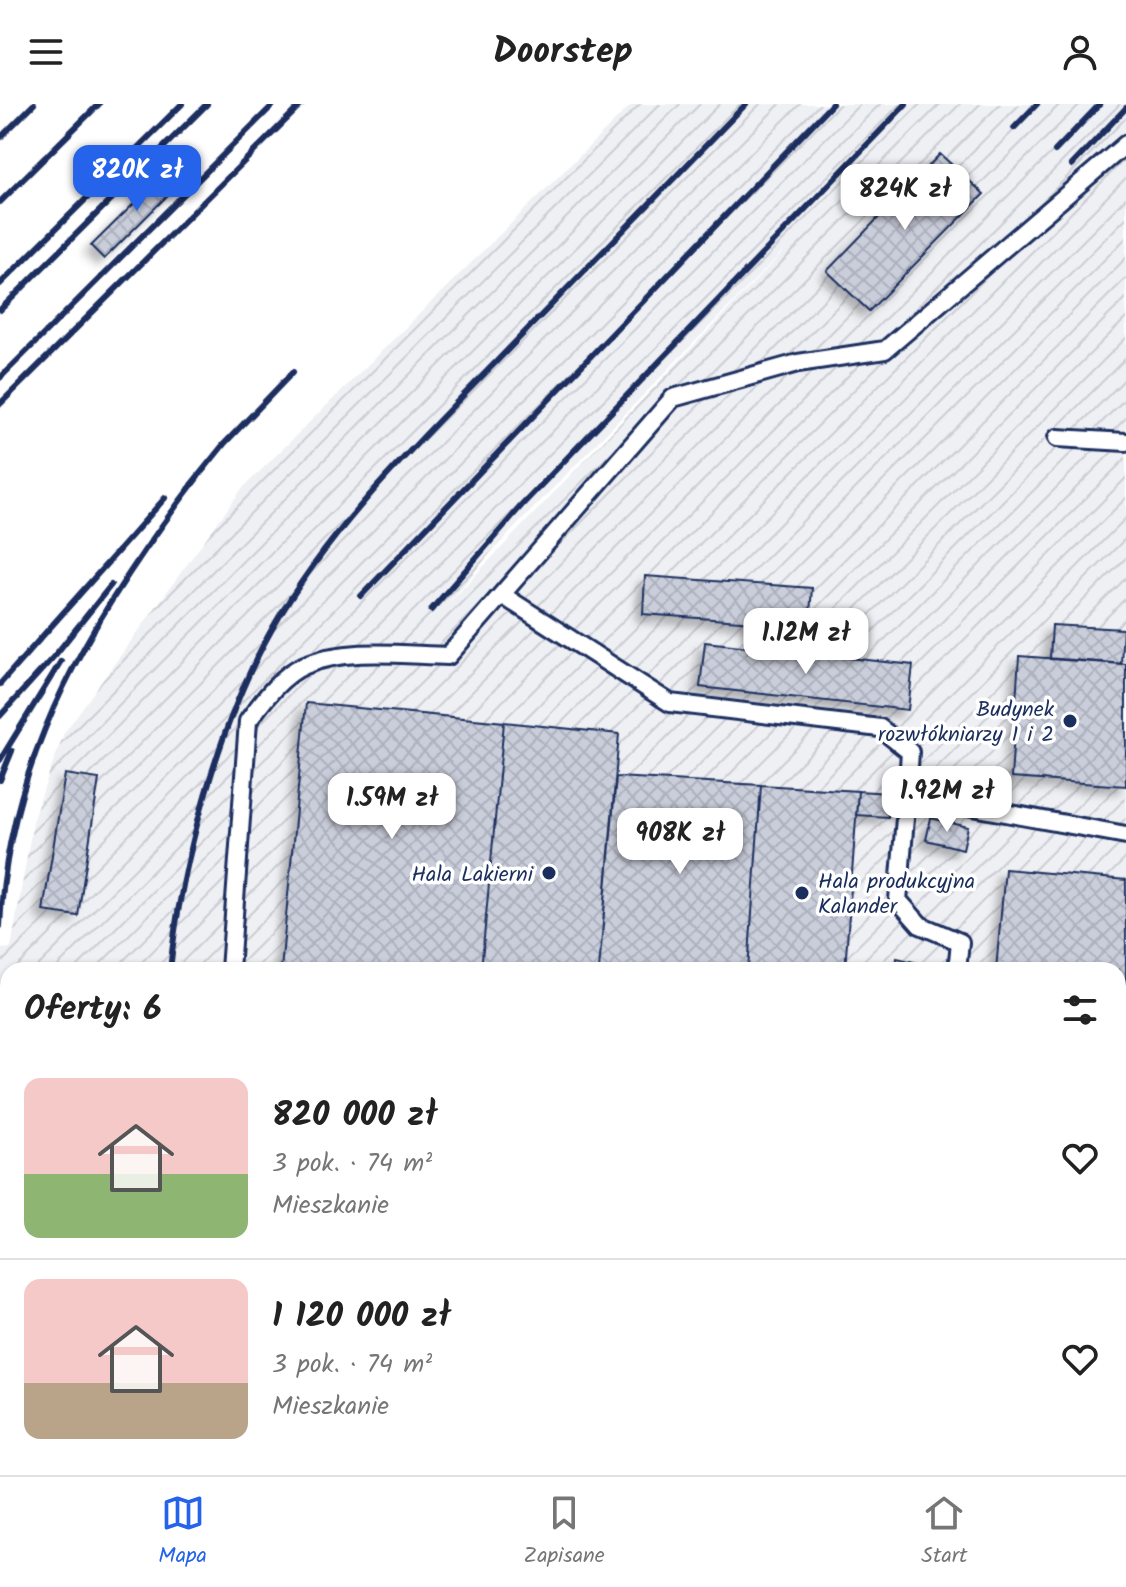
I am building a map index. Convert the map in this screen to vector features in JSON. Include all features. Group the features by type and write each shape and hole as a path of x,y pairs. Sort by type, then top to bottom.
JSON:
{"lane":[{"path":"231,962 248,721 272,689 304,665 344,656 448,656 673,398 798,363 885,350 1126,144"},
{"path":"1057,438 1126,442"},
{"path":"502,595 670,703 880,728 910,752 898,900 920,925 960,942 958,962"},
{"path":"907,795 1126,835"}],"shaded area":[{"path":"632,104 1126,104 1126,962 0,962 0,949 11,948 34,816 64,733 242,489","holes":["783,251 783,252 446,606 493,550"]}],"building":[{"path":"940,154 984,194 869,311 827,271"},
{"path":"172,166 184,179 104,259 91,246"},
{"path":"645,576 812,588 809,626 643,614"},
{"path":"1052,625 1123,629 1121,664 1050,659"},
{"path":"705,642 913,665 908,710 700,687"},
{"name":"Budynek rozwłókniarzy 1 i 2","path":"1019,656 1126,664 1126,786 1011,778"},
{"path":"306,703 504,722 482,962 282,962"},
{"name":"Hala Lakierni","path":"504,722 619,734 600,962 482,962"},
{"path":"65,774 99,779 78,916 43,911"},
{"path":"616,777 761,785 749,962 600,962"},
{"name":"Hala produkcyjna Kalander","path":"761,785 858,791 846,962 749,962"},
{"path":"858,791 889,793 888,817 856,815"},
{"path":"931,818 968,827 963,849 926,840"},
{"path":"1005,869 1126,880 1126,962 997,962"}],"railway":[{"path":"0,138 34,104"},
{"path":"0,202 99,104"},
{"path":"0,284 182,104"},
{"path":"0,310 207,104"},
{"path":"0,378 274,104"},
{"path":"0,404 302,104"},
{"path":"171,962 193,840 219,750 253,666 295,592 346,523 403,458 746,104"},
{"path":"361,596 832,104"},
{"path":"431,610 522,505 906,104"},
{"path":"1014,128 1037,104"},
{"path":"1055,151 1100,104"},
{"path":"1072,165 1126,108"},
{"path":"191,485 224,444 293,372"},
{"path":"0,926 7,862 20,802 39,743 64,686 125,579 198,477"},
{"path":"0,684 165,498"},
{"path":"0,716 56,654 111,585"},
{"path":"0,760 61,661"},
{"path":"0,780 12,751"}],"place":[{"name":"Budynek rozwłókniarzy 1 i 2","path":"1070,721"},
{"name":"Hala Lakierni","path":"549,873"},
{"name":"Hala produkcyjna Kalander","path":"802,893"}]}
